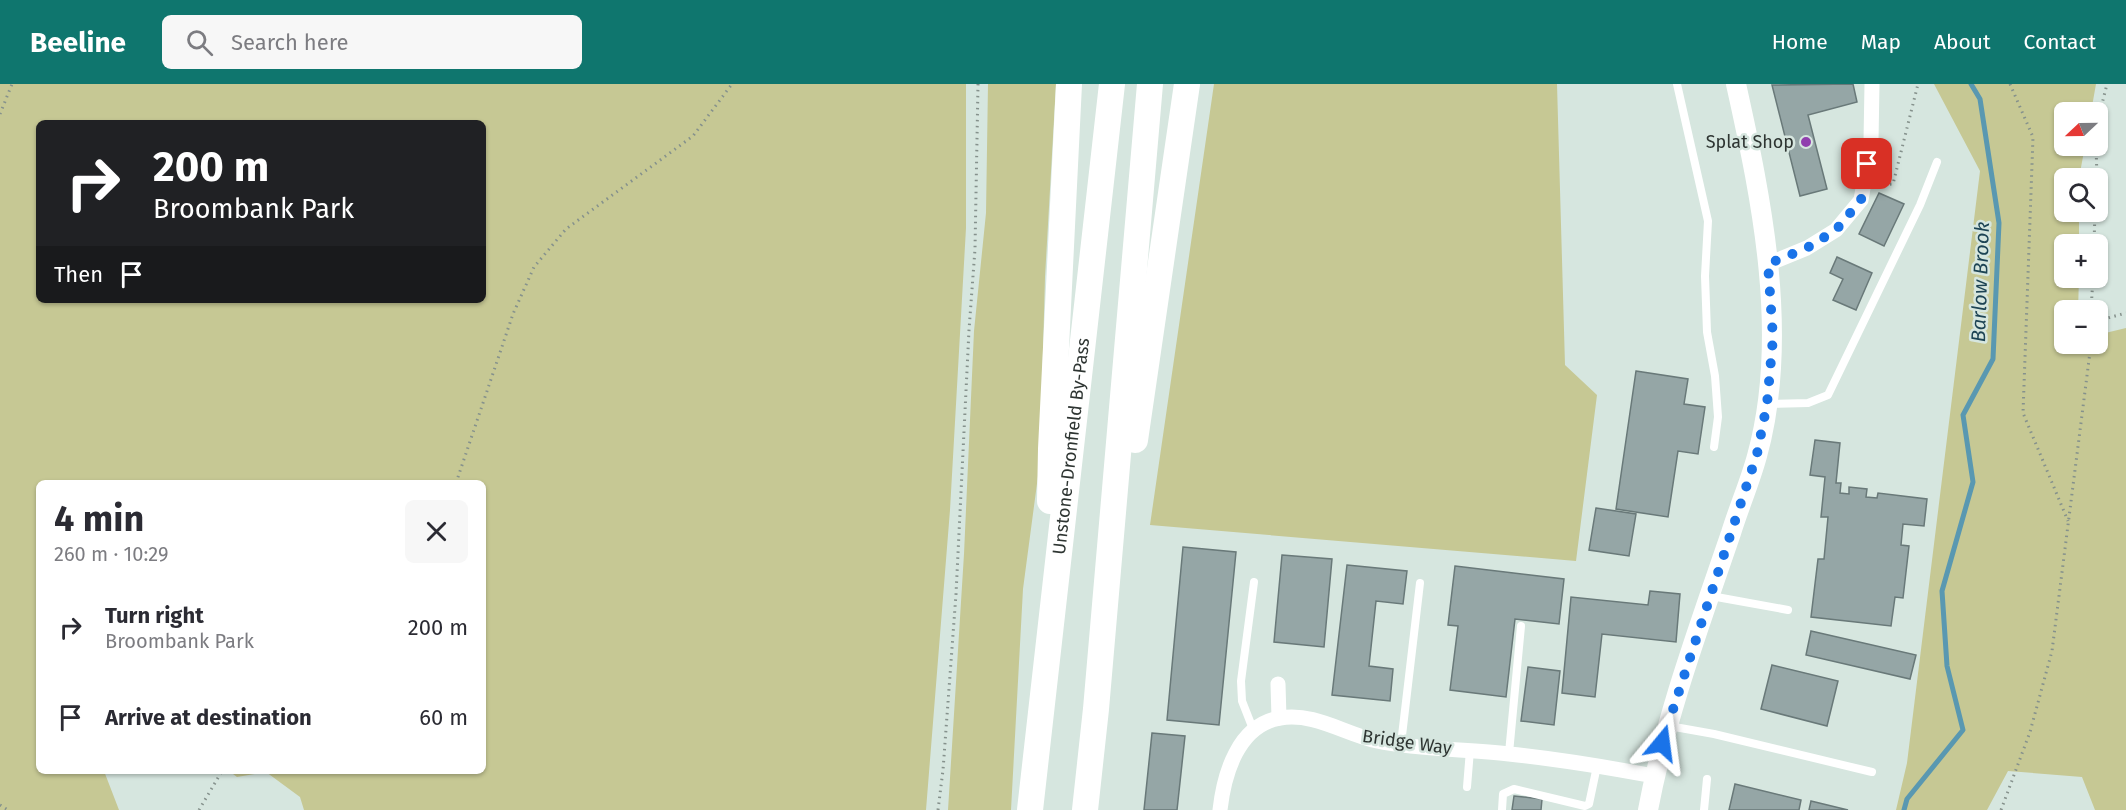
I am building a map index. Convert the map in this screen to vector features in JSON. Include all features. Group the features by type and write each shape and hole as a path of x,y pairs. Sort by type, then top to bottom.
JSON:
{"highway":[{"path":"1049,636 1050,449 1069,84"},
{"name":"Unstone-Dronfield By-Pass","path":"1030,810 1112,84"},
{"path":"1085,810 1096,709 1150,84"},
{"path":"1096,709 1187,84"}],"street":[{"path":"1647,810 1666,726 1757,454 1767,404 1773,338 1768,264 1749,143 1736,84"},
{"path":"1768,264 1807,248 1836,230 1861,200 1870,141 1872,84"},
{"path":"1278,684 1280,718"},
{"name":"Bridge Way","path":"1253,729 1280,718 1309,717 1345,732 1378,741 1509,753 1654,776"},
{"path":"1220,810 1223,783 1232,759 1253,729"}],"lane":[{"path":"1677,84 1708,221 1705,276 1707,332 1715,376 1718,417 1714,447"},
{"path":"1767,404 1808,403 1828,395 1920,205 1937,162"},
{"path":"1253,729 1242,701 1241,681 1254,582"},
{"path":"1401,744 1420,583"},
{"path":"1710,595 1788,610"},
{"path":"1509,753 1521,626"},
{"path":"1666,726 1714,734 1872,772"},
{"path":"1467,787 1470,750"},
{"path":"1502,810 1503,794 1514,789 1585,806 1589,804 1597,766"},
{"path":"1704,810 1707,779"}],"path":[{"path":"0,114 12,84"},
{"path":"457,480 513,314 534,267 566,229 693,136 732,84"},
{"path":"938,810 956,594 975,249 978,84"},
{"path":"1863,186 1893,184 1918,84"},
{"path":"2010,84 2033,138 2024,413 2069,523"},
{"path":"2102,102 2107,84"},
{"path":"2108,319 2126,313"},
{"path":"2001,810 2030,732 2052,651 2090,354"},
{"path":"199,810 220,774"},
{"path":"0,805 8,810"}],"green space":[{"path":"0,84 966,84 966,228 950,510 926,810 304,810 300,797 269,774 486,774 486,480 36,480 36,774 105,774 119,810 0,810"},
{"path":"988,84 1056,84 1045,277 1040,461 1023,589 1011,810 948,810 964,554 974,331 986,213"},
{"path":"1214,84 1557,84 1565,365 1597,395 1576,561 1150,525"},
{"path":"1934,84 2096,84 2093,102 2054,102 2054,156 2083,156 2081,168 2054,168 2054,222 2079,222 2079,234 2054,234 2054,288 2079,288 2078,300 2054,300 2054,354 2108,354 2108,332 2126,328 2126,810 2095,810 2082,777 2008,771 1987,810 1896,810 1907,763 1980,171"},
{"path":"233,774 254,774 237,777"}],"building":[{"path":"1853,84 1857,102 1808,115 1827,189 1800,196 1772,85"},
{"path":"1879,193 1904,204 1884,246 1859,234"},
{"path":"1837,257 1872,273 1856,310 1833,300 1843,279 1830,273"},
{"path":"1636,371 1688,379 1684,404 1705,407 1698,454 1678,451 1668,517 1616,509"},
{"path":"1815,440 1840,443 1836,483 1841,483 1840,493 1849,494 1849,487 1867,489 1866,497 1877,498 1878,493 1927,499 1924,526 1903,524 1901,545 1909,546 1903,598 1895,597 1891,626 1811,617 1818,559 1824,559 1828,517 1821,517 1825,477 1810,475"},
{"path":"1596,508 1636,514 1629,556 1589,550"},
{"path":"1183,547 1236,552 1219,725 1167,720"},
{"path":"1282,555 1332,559 1324,647 1274,642"},
{"path":"1347,565 1407,571 1403,604 1376,601 1369,666 1393,669 1390,701 1332,695"},
{"path":"1455,566 1564,579 1559,624 1515,619 1506,697 1450,690 1458,626 1448,625"},
{"path":"1650,591 1680,594 1676,642 1602,634 1595,697 1562,693 1571,597 1648,605"},
{"path":"1811,631 1916,655 1910,679 1806,655"},
{"path":"1772,665 1838,681 1827,726 1761,709"},
{"path":"1528,667 1560,671 1554,725 1521,721"},
{"path":"1152,733 1185,736 1177,810 1144,810"},
{"path":"1735,784 1801,800 1799,810 1729,810"},
{"path":"1514,796 1542,799 1541,810 1512,810"},
{"path":"1811,801 1848,810 1809,810"}],"waterway":[{"name":"Barlow Brook","path":"1904,810 1907,799 1963,730 1947,666 1942,591 1973,482 1963,415 1993,359 1999,223 1980,99 1971,84"}],"place":[{"name":"Splat Shop","path":"1806,142"}],"route":[{"path":"1662,743 1757,454 1767,404 1773,338 1768,264 1807,248 1836,230 1861,200 1867,164"}]}
